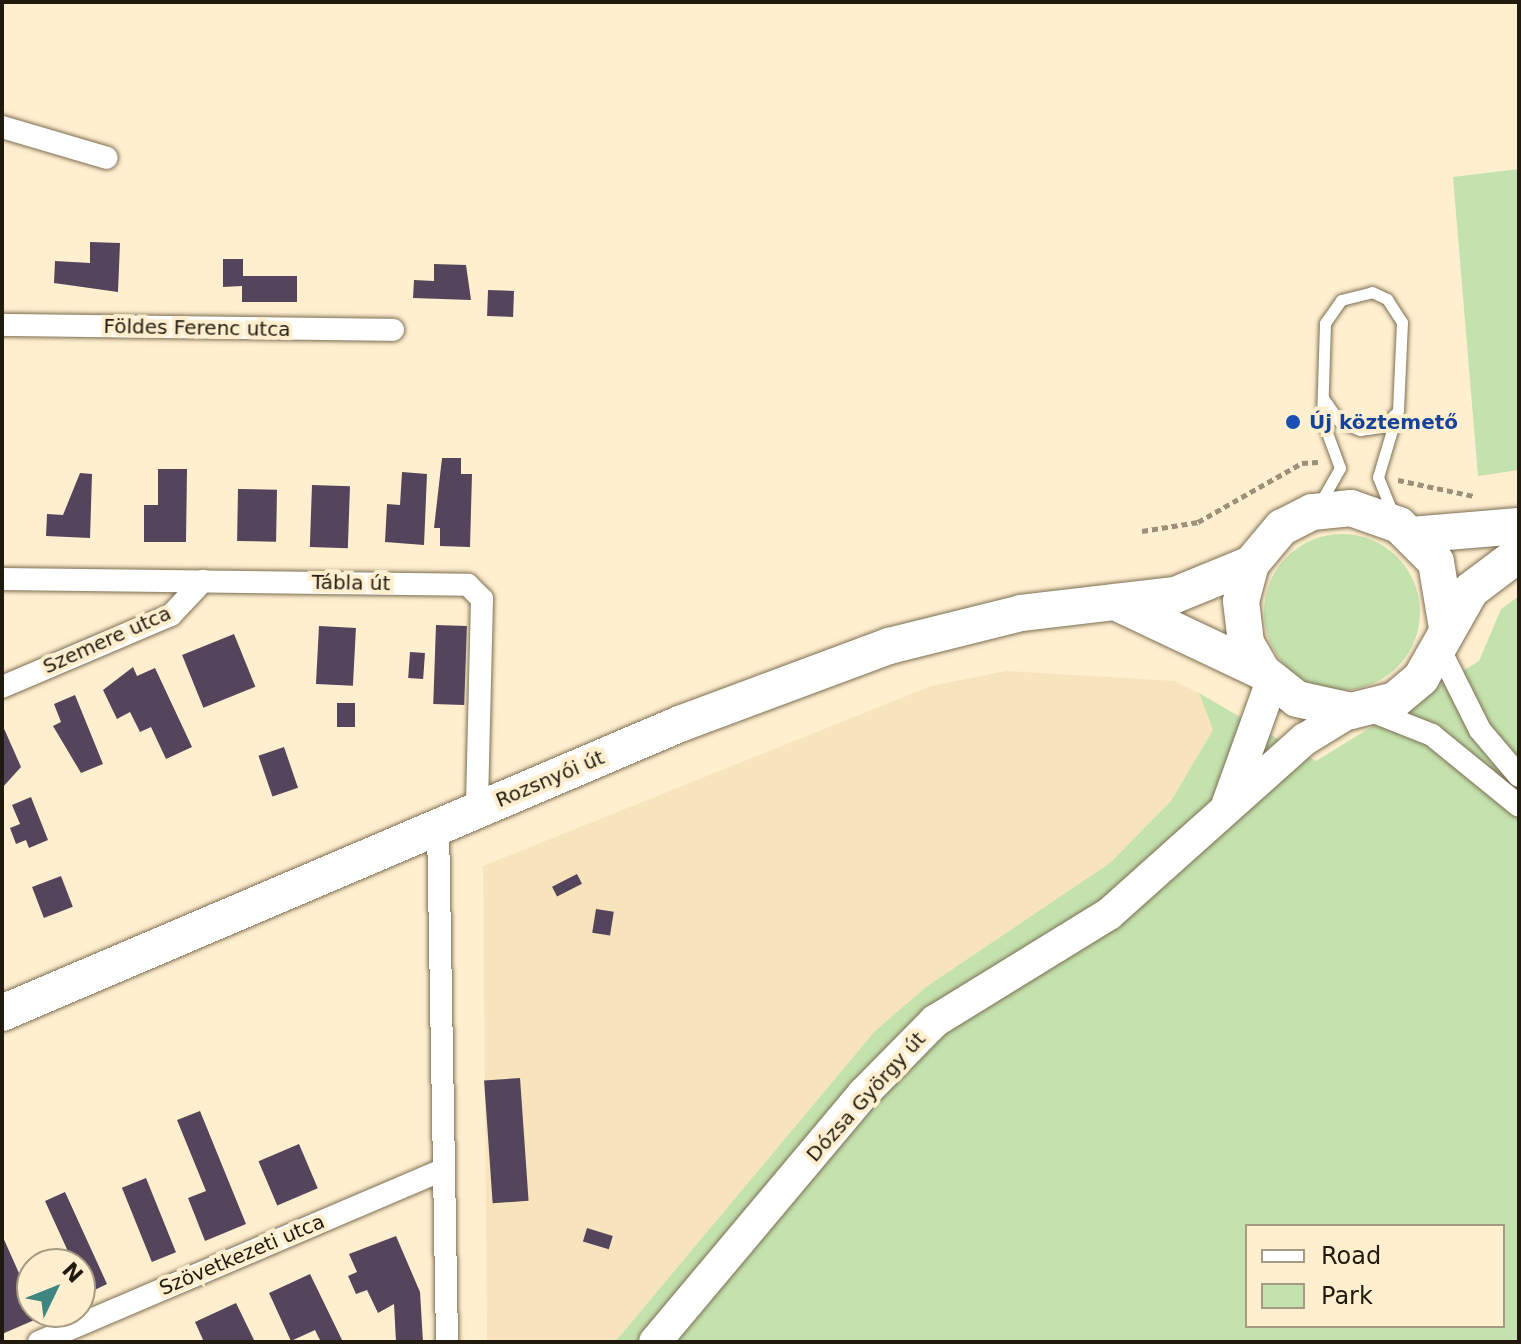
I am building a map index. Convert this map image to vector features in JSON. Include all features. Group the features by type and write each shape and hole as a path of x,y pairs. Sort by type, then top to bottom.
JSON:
{"main road":[{"path":"1444,639 1436,562 1405,530 1372,510 1312,512 1282,527 1251,564 1241,601 1246,643 1268,676 1321,709 1357,709 1395,700 1444,639 1471,590 1519,554"},
{"path":"1405,530 1519,526"},
{"name":"Rozsnyói út","path":"2,1013 438,825 889,646 953,626 1175,595 1251,564"},
{"name":"Rozsnyói út","path":"1115,602 1195,633 1268,676"},
{"name":"Dózsa György út","path":"1227,806 1268,676"},
{"name":"Dózsa György út","path":"655,1342 910,1044 964,1000 1109,914 1227,806 1357,709"}],"street":[{"path":"2,127 107,158"},
{"name":"Földes Ferenc utca","path":"2,325 393,330"},
{"name":"Tábla út","path":"2,579 203,581 477,590 477,810"},
{"name":"Szemere utca","path":"2,687 171,615 203,581"},
{"path":"1444,639 1455,689 1519,776"},
{"path":"1357,709 1432,735 1519,806"},
{"path":"438,825 447,1342"},
{"name":"Szövetkezeti utca","path":"39,1342 444,1169"}],"lane":[{"path":"1312,512 1340,468 1322,419 1329,312 1349,296 1372,292 1387,299 1402,322 1398,410 1378,477 1405,530"},
{"path":"1323,397 1340,422 1360,430 1381,427 1398,410"}],"shaded area":[{"path":"1006,671 1174,681 1199,693 1213,730 1171,801 1110,863 926,987 875,1031 615,1342 487,1342 483,866 931,686"}],"green space":[{"path":"1519,169 1519,470 1478,476 1453,177"},
{"path":"1342,534 1372,540 1397,557 1414,582 1420,612 1414,642 1397,667 1372,684 1342,690 1312,684 1287,667 1270,642 1264,612 1270,582 1287,557 1312,540"},
{"path":"1519,596 1519,1342 615,1342 875,1031 926,987 1110,863 1171,801 1213,730 1199,693 1316,761 1479,661 1501,609"}],"building":[{"path":"90,242 120,243 118,292 54,283 55,261 90,263"},
{"path":"223,259 243,259 243,276 297,276 297,302 242,302 242,286 223,287"},
{"path":"434,264 466,265 471,300 413,298 414,280 434,281"},
{"path":"488,290 514,291 513,317 487,316"},
{"path":"442,458 461,458 461,474 472,474 470,547 440,546 440,528 434,528"},
{"path":"158,469 187,469 186,542 144,542 144,505 158,505"},
{"path":"402,472 427,474 424,545 385,542 387,504 400,505"},
{"path":"80,473 92,474 90,538 46,536 47,514 63,515"},
{"path":"312,485 350,486 348,548 310,547"},
{"path":"238,489 277,490 276,542 237,541"},
{"path":"436,625 467,626 464,705 433,704"},
{"path":"319,626 356,628 353,686 316,684"},
{"path":"234,634 255,687 203,708 182,655"},
{"path":"410,652 425,653 423,679 408,678"},
{"path":"133,667 137,676 155,668 192,747 166,759 151,727 140,732 130,712 117,719 103,690"},
{"path":"75,695 103,764 81,773 53,726 61,722 54,704"},
{"path":"337,703 355,703 355,727 337,727"},
{"path":"2,724 21,767 2,788"},
{"path":"284,747 298,788 272,796 258,756"},
{"path":"31,797 48,840 29,848 26,840 16,844 10,828 20,824 12,805"},
{"path":"577,874 582,884 557,897 552,887"},
{"path":"61,876 73,907 44,918 32,887"},
{"path":"596,909 614,912 610,936 592,933"},
{"path":"520,1078 529,1201 493,1203 484,1081"},
{"path":"200,1111 246,1224 205,1241 188,1198 206,1191 177,1120"},
{"path":"299,1144 318,1188 277,1205 258,1161"},
{"path":"146,1178 176,1252 152,1262 122,1188"},
{"path":"65,1192 91,1248 66,1248 45,1201"},
{"path":"587,1228 613,1236 609,1249 583,1241"},
{"path":"2,1235 16,1266 16,1328 2,1334"},
{"path":"396,1236 420,1292 423,1342 396,1342 394,1304 378,1313 367,1290 356,1294 348,1276 357,1272 349,1254"},
{"path":"96,1260 107,1284 96,1289"},
{"path":"310,1274 343,1342 321,1342 315,1330 291,1341 269,1293"},
{"path":"236,1303 255,1342 204,1342 195,1322"}],"place":[{"name":"Új köztemető","path":"1293,422"}]}
